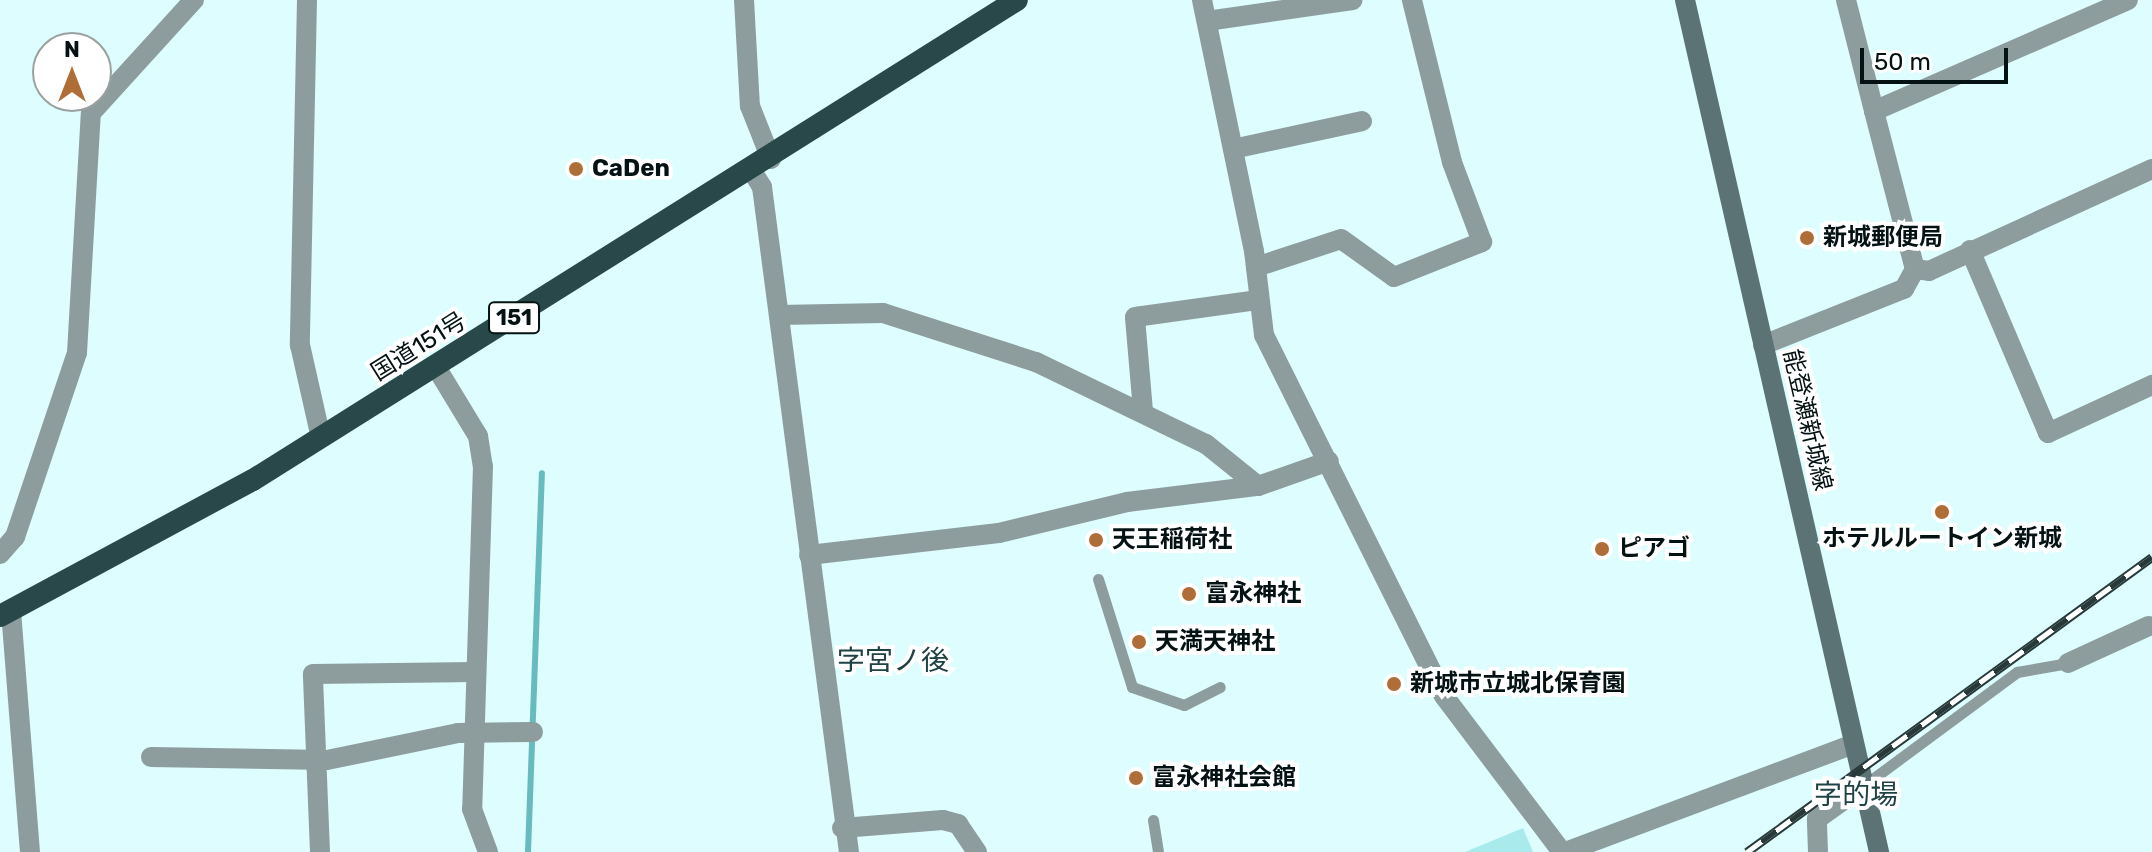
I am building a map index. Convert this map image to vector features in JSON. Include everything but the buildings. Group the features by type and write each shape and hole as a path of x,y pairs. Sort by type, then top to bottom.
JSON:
{"highway":[{"name":"国道151号","path":"6,614 154,539 321,438 762,165 1017,0"}],"main road":[{"name":"能登瀬新城線","path":"1685,0 1851,745 1879,852"}],"street":[{"path":"0,554 15,537 77,353 91,113 194,0"},
{"path":"307,0 300,345 321,438"},
{"path":"744,0 750,106 762,165 762,187 842,828 849,852"},
{"path":"1202,0 1256,267 1257,300 1264,335 1444,696 1564,852 1851,745"},
{"path":"1207,21 1352,0"},
{"path":"1256,267 1341,239 1394,277 1482,242 1452,162 1412,0"},
{"path":"1763,345 1904,289 1915,269 1846,0"},
{"path":"1874,111 2128,0"},
{"path":"1233,149 1362,121"},
{"path":"1915,269 1929,271 2152,169"},
{"path":"1970,250 2048,433 2152,385"},
{"path":"1143,411 1135,317 1257,300"},
{"path":"779,315 907,318 954,341 1036,362 1206,444 1258,486"},
{"path":"436,367 471,422 483,466 472,809 486,851"},
{"path":"809,555 999,533 1127,502 1258,486 1329,461"},
{"path":"6,614 30,852"},
{"path":"2068,663 2151,627"},
{"path":"320,852 313,674 476,672"},
{"path":"151,757 317,760 474,732 533,732"},
{"path":"1818,852 1817,819 1862,787"},
{"path":"842,828 943,820 958,824 977,852"}],"lane":[{"path":"1098,579 1132,687 1184,705 1220,687"},
{"path":"1862,787 2017,672 2068,663"},
{"path":"1153,820 1158,852"}],"shaded area":[{"path":"1523,828 1533,852 1465,852"}],"waterway":[{"path":"528,852 542,473"}],"railway":[{"path":"1747,852 2152,557"}],"place":[{"name":"CaDen","path":"576,169"},
{"name":"新城郵便局","path":"1807,238"},
{"name":"ホテルルートイン新城","path":"1942,512"},
{"name":"天王稲荷社","path":"1096,540"},
{"name":"ピアゴ","path":"1602,549"},
{"name":"富永神社","path":"1189,594"},
{"name":"天満天神社","path":"1139,642"},
{"name":"新城市立城北保育園","path":"1394,684"},
{"name":"富永神社会館","path":"1136,778"}],"district":[{"name":"字宮ノ後","path":"893,661"},
{"name":"字的場","path":"1856,795"}]}
